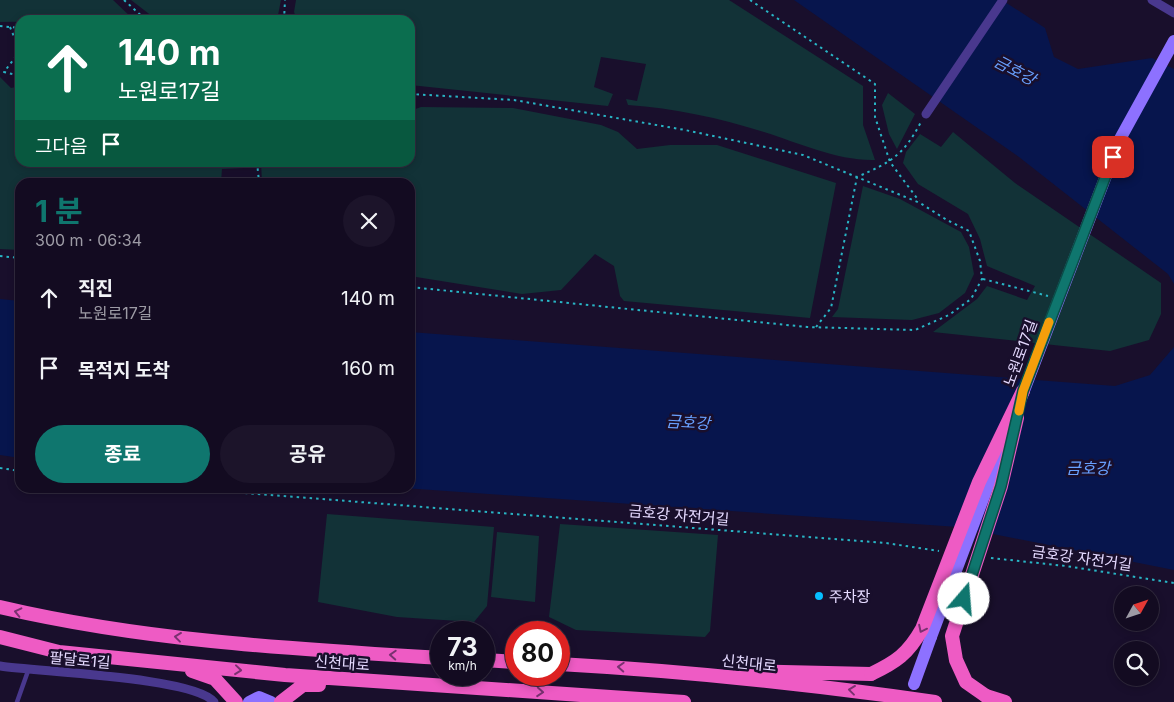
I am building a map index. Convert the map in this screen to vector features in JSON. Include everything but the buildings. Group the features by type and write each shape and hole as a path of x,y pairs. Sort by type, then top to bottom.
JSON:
{"highway":[{"path":"647,669 871,674 894,663 910,649 922,629 979,482 1023,391"},
{"path":"1005,702 986,696 966,682 956,660 952,636 1001,486 1023,391"},
{"name":"신천대로","path":"0,607 59,621 244,646 430,657"},
{"path":"0,637 78,658 192,671 215,679 236,702"},
{"name":"신천대로","path":"0,637 69,653 285,675 684,702"},
{"name":"신천대로","path":"570,665 647,669 854,691 935,702"},
{"path":"281,702 286,696 303,685 463,687"}],"main road":[{"name":"노원로17길","path":"914,684 1058,298 1120,139 1174,41"}],"street":[{"path":"926,114 1003,0"},
{"path":"1152,0 1174,13"},
{"name":"팔달로1길","path":"0,666 28,670 90,674 157,684 202,694 214,702"}],"lane":[{"path":"17,702 28,670"}],"path":[{"path":"124,0 140,15"},
{"path":"284,15 285,0"},
{"path":"750,0 875,84 875,117 890,162 920,203"},
{"path":"0,26 15,28"},
{"path":"10,27 15,38"},
{"path":"15,57 4,72 15,75"},
{"path":"415,94 514,100 685,130 802,155 920,203 969,231 980,261 982,279 970,299 949,315 915,330 816,327 415,287"},
{"path":"857,177 890,162 912,140 926,114"},
{"path":"816,327 831,308 857,177"},
{"path":"0,256 15,258"},
{"path":"982,279 1058,298"},
{"path":"0,468 15,470"},
{"name":"금호강 자전거길","path":"244,493 886,543 946,552"},
{"name":"금호강 자전거길","path":"988,558 1066,566 1174,583"}],"green space":[{"path":"0,0 113,0 129,15 15,15 15,22 0,22"},
{"path":"131,0 281,0 278,15 150,15"},
{"path":"296,0 729,0 863,86 863,125 875,160 847,158 713,118 679,111 628,105 626,99 637,101 646,64 601,57 594,87 613,94 608,106 415,86 415,15 295,15"},
{"path":"0,77 11,88 15,87 15,167 244,167 222,169 221,178 15,178 15,250 0,249"},
{"path":"888,93 915,114 897,149 889,134 882,105"},
{"path":"421,107 513,108 601,125 618,132 637,149 670,145 717,145 836,183 810,318 624,301 620,296 614,266 595,254 561,290 522,294 415,277 415,178 262,178 261,167 415,167 415,109"},
{"path":"953,132 1015,183 1161,283 1161,314 1149,340 1110,351 933,332 977,299 987,286 1027,300 1035,286 987,266 980,239 968,214 918,184 903,163 906,152 920,134 941,147"},
{"path":"863,186 900,199 961,232 969,247 974,274 965,293 939,313 912,320 832,317 838,309"},
{"path":"327,514 494,527 487,606 475,621 397,617 318,602"},
{"path":"560,524 718,535 710,631 705,637 576,630 570,627 570,621 557,621 549,617"},
{"path":"497,532 539,536 535,602 491,597"}],"water":[{"name":"금호강","path":"794,0 1002,0 1045,28 1054,57 1078,69 1152,58 1174,69 1174,284 1168,274 1019,157"},
{"path":"0,299 15,300 15,457 0,455"},
{"name":"금호강","path":"415,332 1115,386 1150,375 1174,347 1174,570 958,527 415,489"}],"slow traffic":[{"path":"1019,411 1023,391 1049,322"}],"place":[{"name":"주차장","path":"819,596"}],"route":[{"path":"964,599 1001,486 1023,391 1113,157"}]}
